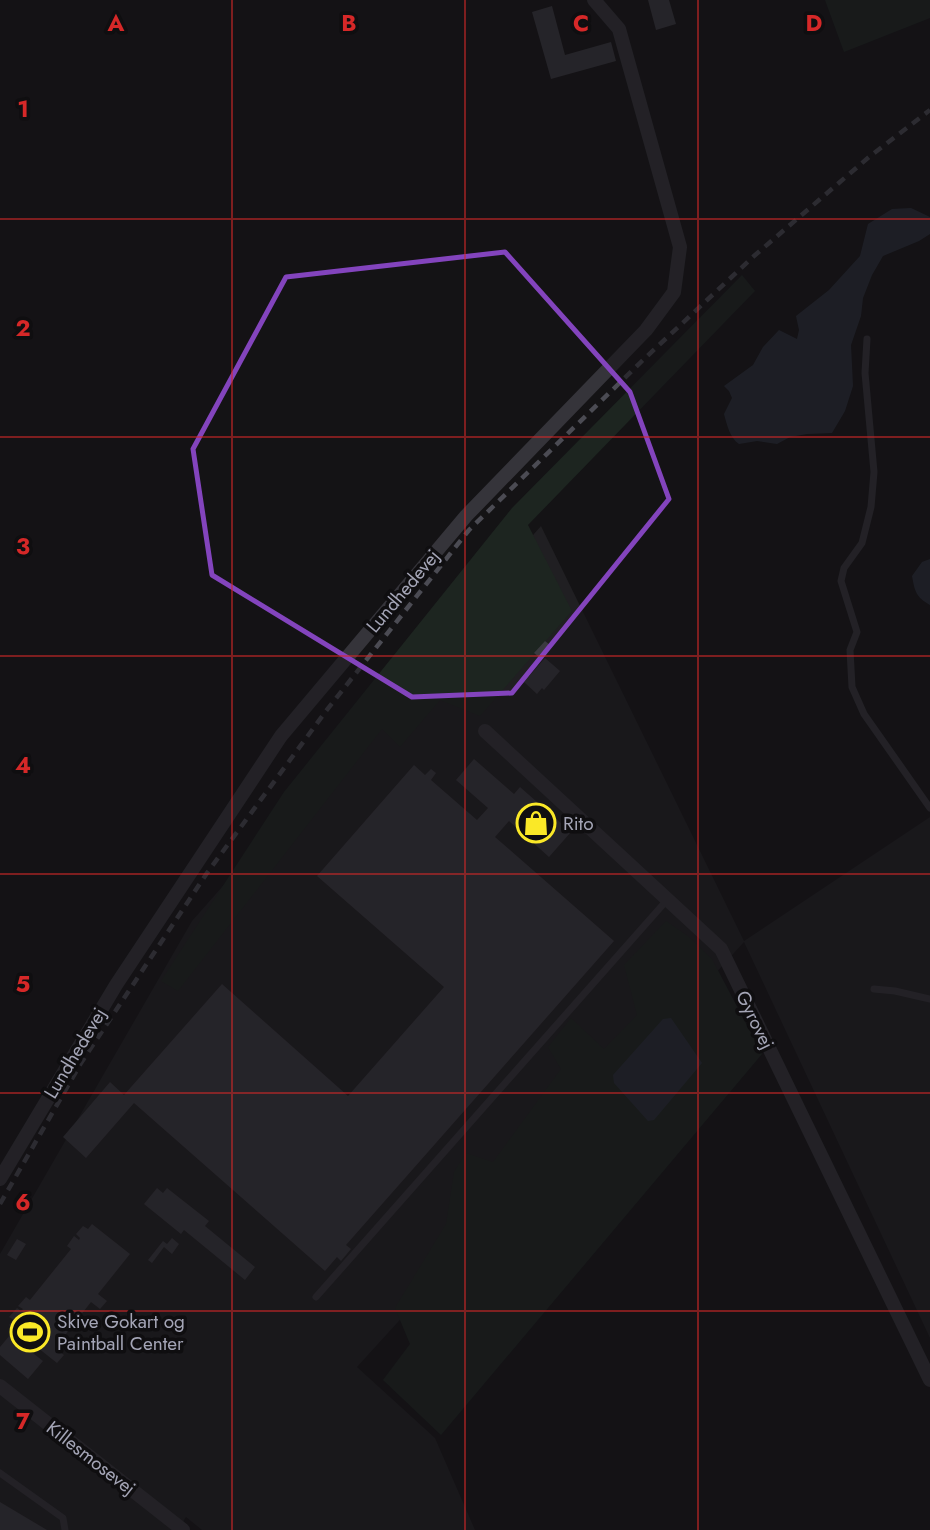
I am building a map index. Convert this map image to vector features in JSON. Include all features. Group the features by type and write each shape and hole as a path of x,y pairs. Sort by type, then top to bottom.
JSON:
{"street":[{"name":"Lundhedevej","path":"0,1179 116,985 281,736 466,516 646,330 674,292 680,247 619,29 594,0"},
{"name":"Gyrovej","path":"485,731 720,949 930,1380"},
{"name":"Killesmosevej","path":"0,1387 183,1530"}],"lane":[{"path":"867,339 865,373 874,472 872,507 862,543 844,568 841,581 857,632 850,650 852,687 864,714 930,808"},
{"path":"316,1297 667,900"},
{"path":"874,989 930,999"},
{"path":"0,1474 63,1518 65,1530"}],"highlighted area":[{"path":"505,252 630,392 669,499 512,693 412,697 212,575 193,449 286,277"}],"shaded area":[{"path":"825,0 930,0 930,18 844,52"},
{"path":"911,208 930,217 930,234 883,256 872,275 851,345 853,386 845,411 832,433 790,437 777,444 757,441 739,444 731,435 724,414 732,398 724,386 753,365 763,347 779,330 797,339 799,330 796,316 829,290 860,256 868,224 892,209"},
{"path":"742,275 755,291 528,525 572,611 480,716 440,700 400,747 382,729 178,991 161,981 284,792 512,508"},
{"path":"541,526 744,941 930,817 930,1338 744,942 357,1367 435,1438 475,1530 202,1530 186,1517 178,1530 0,1530 0,1254 192,921"},
{"path":"930,559 930,605 917,594 912,576 922,562"},
{"path":"666,921 689,937 712,959 762,1054 441,1435 383,1380 410,1344 395,1308 446,1224 454,1172 466,1153 493,1162 561,1069 548,1047 571,1018 604,1049 637,1015 624,965"},
{"path":"671,1018 702,1063 654,1120 648,1121 614,1083 613,1075 663,1019"}],"building":[{"path":"648,0 669,0 676,24 656,30"},
{"path":"552,6 565,55 611,42 616,61 551,79 532,12"},
{"path":"545,641 550,645 539,657 534,653"},
{"path":"545,658 560,671 544,690 542,688 537,694 524,682"},
{"path":"474,759 514,794 520,787 571,832 549,857 509,821 495,837 614,941 346,1245 351,1249 341,1261 337,1257 325,1271 134,1103 86,1158 63,1137 110,1082 124,1095 222,984 348,1096 444,987 317,876 414,765 425,775 431,769 436,773 431,780 477,820 488,808 456,780"},
{"path":"157,1188 163,1193 167,1188 209,1221 205,1226 255,1267 245,1280 184,1230 181,1234 144,1204"},
{"path":"92,1224 130,1254 98,1294 107,1301 100,1309 91,1302 55,1348 64,1355 57,1363 9,1325 14,1320 9,1317 17,1308 21,1311 23,1309 18,1306 26,1297 30,1300 71,1249 67,1246 74,1236 79,1240 76,1234 83,1226 88,1229"},
{"path":"172,1238 179,1244 172,1254 164,1247 152,1263 148,1260 163,1241 167,1244"},
{"path":"17,1239 26,1244 16,1260 7,1255"},
{"path":"10,1335 43,1361 28,1379 0,1355 0,1347"},
{"path":"0,1502 47,1530 0,1530"}],"railway":[{"path":"0,1204 81,1063 207,873 326,711 469,530 754,256 869,157 930,110"}],"place":[{"name":"Rito","path":"536,823"},
{"name":"Skive Gokart og Paintball Center","path":"30,1332"}]}
